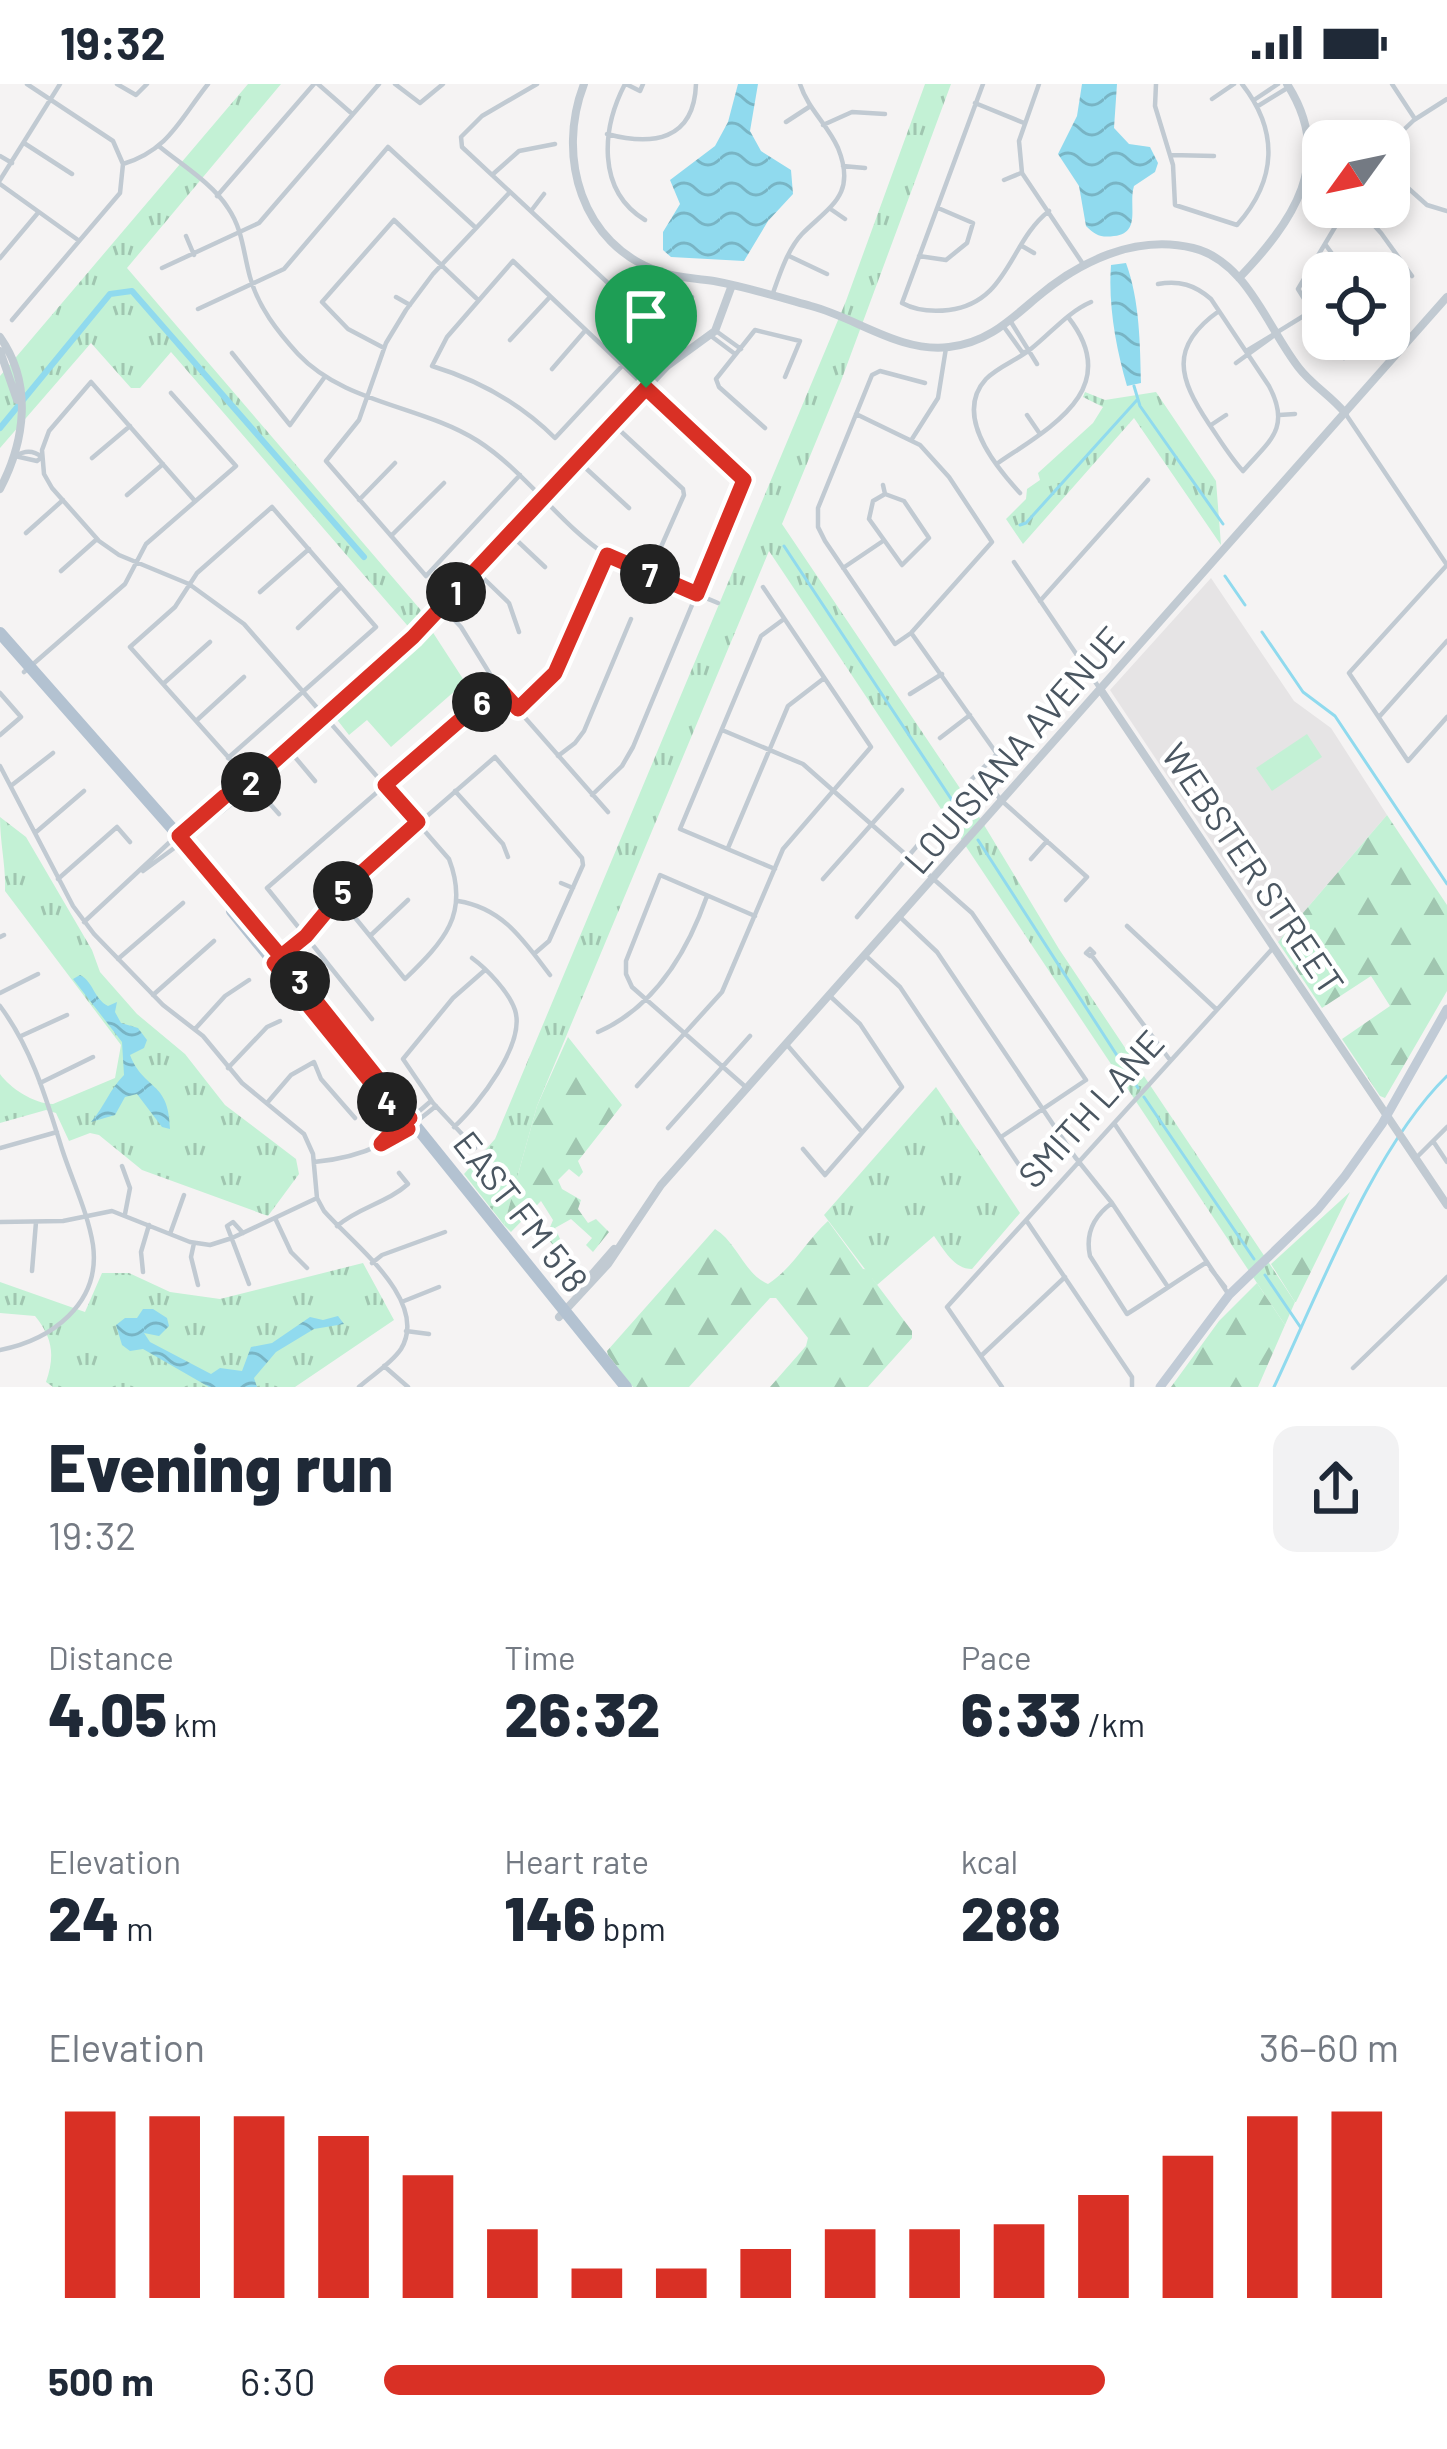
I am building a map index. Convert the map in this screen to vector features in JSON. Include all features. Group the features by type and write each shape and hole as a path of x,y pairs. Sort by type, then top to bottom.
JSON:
{"main road":[{"name":"EAST FM 518","path":"0,633 27,670"},
{"name":"EAST FM 518","path":"0,645 178,841 608,1371 626,1387"},
{"path":"1160,1387 1227,1292 1318,1209 1386,1115 1447,1009"},
{"name":"EAST FM 518","path":"608,1371 615,1387"}],"street":[{"path":"12,320 120,193 123,164 113,141 27,84"},
{"path":"60,84 0,182 37,214 78,240"},
{"path":"117,84 136,95 147,84"},
{"path":"123,164 160,147 208,84"},
{"path":"217,196 316,84 352,114"},
{"path":"162,268 259,223 379,84"},
{"path":"395,84 420,104 443,84"},
{"path":"537,84 482,116 460,140 530,211 659,327 681,315 692,297"},
{"path":"584,84 571,135 580,192 594,220 614,243 661,272 813,306 902,342 946,348 972,342 1007,324 1084,264 1121,250 1181,246 1218,258 1239,278 1302,372 1345,412 1447,565 1349,673 1408,760 1447,717"},
{"path":"643,84 638,91 625,84 607,134 612,176 632,212 645,220"},
{"path":"607,134 638,141 669,134 688,114 695,84"},
{"path":"772,298 800,236 832,210 842,194 843,166 800,84"},
{"path":"982,84 902,303 935,311 970,304 1000,282 1032,226 1048,211"},
{"path":"1039,84 1018,154 1022,173 1084,264"},
{"path":"1156,84 1155,106 1171,155 1175,205 1238,225 1256,203 1268,175 1270,141 1256,103 1238,84 1212,100"},
{"path":"1271,93 1278,84"},
{"path":"1392,84 1415,119"},
{"path":"1256,103 1288,85 1302,120"},
{"path":"1410,124 1447,99"},
{"path":"975,103 1024,123"},
{"path":"786,122 809,107"},
{"path":"823,125 852,112 885,114"},
{"path":"24,143 72,174"},
{"path":"492,175 519,151 556,144"},
{"path":"160,147 226,205 242,234 253,284 274,327 325,376 456,429 499,456 607,555 718,603"},
{"path":"198,309 284,269 388,147 476,228"},
{"path":"1171,155 1214,156"},
{"path":"0,156 12,163"},
{"path":"843,166 865,168"},
{"path":"1004,179 1022,173"},
{"path":"1239,278 1288,223 1302,188"},
{"path":"1410,190 1427,205 1447,211"},
{"path":"510,192 410,305 384,348 355,427 326,461 426,576 520,476"},
{"path":"530,211 544,194"},
{"path":"920,256 946,260 958,253 974,223 937,207"},
{"path":"832,210 845,219"},
{"path":"0,258 37,214"},
{"path":"384,348 348,329 324,300 394,220 478,299"},
{"path":"1319,252 1334,228"},
{"path":"1377,228 1412,276"},
{"path":"186,236 194,255"},
{"path":"1324,244 1330,252"},
{"path":"1022,246 1034,253"},
{"path":"788,256 827,274"},
{"path":"592,795 622,766 633,747 744,480 513,261 447,337 433,364 503,398 555,438 622,367"},
{"path":"635,308 661,272"},
{"path":"1158,284 1189,285 1206,295 1219,311 1274,395 1279,415 1273,439 1243,471 1185,385 1187,343 1219,311"},
{"path":"85,922 289,750 442,607 646,388 675,359 713,333 732,285"},
{"path":"396,296 410,305"},
{"name":"LOUISIANA AVENUE","path":"560,1312 623,1240 661,1185 1447,297"},
{"path":"510,340 548,298"},
{"path":"1020,494 969,418 976,398 984,381 1091,302"},
{"path":"998,463 1070,412 1086,380 1087,352 1068,316"},
{"path":"1236,363 1248,350 1302,316"},
{"path":"1007,324 1037,364"},
{"path":"765,428 716,379 755,330 800,341 785,377"},
{"path":"552,369 584,332"},
{"path":"713,333 739,352"},
{"path":"1178,338 1187,343"},
{"path":"0,486 14,456 20,414 1,345"},
{"path":"912,439 938,398 946,348"},
{"path":"232,352 290,425 325,376"},
{"path":"856,414 912,439 938,463 992,542 911,633 895,644 821,535 818,508 856,414 875,371 925,383"},
{"path":"195,501 91,382 49,431 42,457 44,474 98,539 138,563 189,584 244,623 449,859 458,883 453,924 405,979 336,900"},
{"path":"27,670 125,584 146,544 236,466 171,393"},
{"path":"1279,415 1295,414"},
{"path":"1028,416 1040,434"},
{"path":"1210,426 1226,416"},
{"path":"613,424 683,489 649,574"},
{"path":"92,458 130,426"},
{"path":"14,456 23,451 42,457"},
{"path":"578,461 628,508"},
{"path":"359,500 394,463"},
{"path":"127,495 163,464"},
{"path":"1040,601 1148,480"},
{"path":"391,536 443,483"},
{"path":"883,484 885,494"},
{"path":"885,494 904,501 928,538 902,565 869,513 873,501 885,494"},
{"path":"26,532 63,500"},
{"path":"229,758 376,627 272,507 130,647 229,758 251,782 279,814"},
{"path":"510,534 545,567"},
{"path":"61,571 98,539"},
{"path":"843,568 883,541"},
{"path":"260,592 309,549"},
{"path":"518,709 555,673 607,555"},
{"name":"WEBSTER STREET","path":"1014,562 1447,1205"},
{"path":"476,571 509,603 519,632"},
{"path":"637,1086 722,992 783,849 872,747 763,586"},
{"path":"298,628 341,587"},
{"path":"442,607 461,627 498,687 608,812"},
{"path":"558,756 584,731 632,619"},
{"path":"775,869 680,829 761,637 784,619"},
{"path":"911,633 997,754 969,782"},
{"path":"163,684 210,641"},
{"path":"1379,717 1447,641"},
{"path":"910,694 942,674"},
{"path":"196,721 244,677"},
{"path":"728,848 788,706 824,677"},
{"path":"372,1019 266,888 498,687"},
{"path":"0,693 21,717 0,735"},
{"path":"940,738 970,715"},
{"path":"722,730 803,764 976,918 1085,1080 1000,1137"},
{"path":"289,750 315,781"},
{"path":"12,785 53,753"},
{"path":"278,960 306,936 350,883 496,759 582,858 549,941 534,954"},
{"path":"0,766 85,922 153,995 195,1029 228,1068 304,1133 314,1162 317,1198 404,1301 406,1331 400,1350 358,1387"},
{"path":"979,774 1001,801 1087,877 1066,900"},
{"path":"455,790 503,844 508,857"},
{"path":"824,879 902,790"},
{"path":"35,833 84,791"},
{"path":"58,879 117,827 130,842"},
{"path":"857,917 933,827"},
{"path":"1031,859 1047,841"},
{"path":"748,1089 632,987 626,961 660,874 755,916"},
{"path":"561,883 573,888"},
{"path":"598,1032 634,1013 676,964 707,896"},
{"path":"370,936 408,900"},
{"path":"458,902 488,908 502,917 550,975"},
{"path":"118,959 183,903"},
{"path":"502,917 508,908"},
{"path":"900,917 937,952 1168,1287"},
{"path":"1127,926 1216,1009"},
{"path":"153,995 214,941"},
{"name":"SMITH LANE","path":"981,1356 946,1307 1114,1123 1166,1056 1274,946"},
{"path":"866,956 900,987 1023,1171"},
{"path":"1092,956 1166,1056"},
{"path":"454,1127 492,1083 516,1024 513,1005 472,958"},
{"path":"475,1148 403,1059 453,998 485,970"},
{"path":"0,993 38,974"},
{"path":"195,1029 225,996 249,980"},
{"path":"803,1148 825,1174 902,1088 860,1024 831,997"},
{"path":"0,1006 21,1036 40,1083 85,1215 93,1263 80,1304 65,1321 42,1338 0,1350"},
{"path":"21,1036 67,1015"},
{"path":"228,1068 267,1027 280,1021"},
{"path":"668,1128 750,1036"},
{"path":"788,1045 862,1132"},
{"path":"40,1083 93,1057"},
{"path":"267,1102 291,1075 314,1062 321,1079 355,1118"},
{"path":"314,1162 352,1159 381,1144 434,1103"},
{"path":"1114,1123 1227,1292"},
{"path":"1415,1158 1447,1127"},
{"path":"0,1148 57,1132"},
{"path":"1433,1141 1447,1162"},
{"path":"122,1166 130,1188 125,1214"},
{"path":"337,1226 356,1209 397,1195 408,1184 399,1173"},
{"path":"170,1234 184,1195"},
{"path":"0,1222 36,1222 112,1210 210,1245 317,1198"},
{"path":"1112,1203 1093,1221 1088,1245 1090,1256 1127,1314 1209,1265"},
{"path":"275,1218 291,1252 307,1268"},
{"path":"1026,1220 1132,1377 1131,1386"},
{"path":"32,1271 36,1222"},
{"path":"243,1233 231,1223 227,1226 250,1284"},
{"path":"143,1272 140,1252 148,1225"},
{"path":"372,1263 446,1232"},
{"path":"194,1243 191,1257 198,1285"},
{"path":"1353,1368 1447,1276"},
{"path":"1002,1387 981,1356 1065,1277"},
{"path":"404,1301 439,1287"},
{"path":"406,1331 429,1334"},
{"path":"384,1366 408,1387"}],"shaded area":[{"path":"1211,578 1294,701 1331,728 1387,815 1278,942 1110,690"}],"green space":[{"path":"248,84 281,84 127,268 425,615 413,632 171,352 140,388 131,388 91,343 0,448 0,376"},
{"path":"925,84 951,84 841,381 782,524 1295,1302 1285,1325 769,551 537,1106 504,1225 464,1174 495,1139 846,301"},
{"path":"1085,392 1105,400 1156,392 1216,481 1221,545 1134,418 1023,544 1006,519 1026,499 1027,489 1040,480 1038,473 1093,423 1103,407 1083,397"},
{"path":"430,628 465,682 391,747 367,720 349,735 335,717"},
{"path":"1307,734 1322,757 1272,791 1256,768"},
{"path":"1387,815 1447,905 1447,991 1385,1098 1342,1039 1390,1006 1371,976 1322,1008 1278,942"},
{"path":"0,817 26,837 100,972 137,1014 185,1054 225,1105 296,1159 299,1174 268,1216 142,1170 99,1135 90,1133 69,1141 56,1113 46,1110 0,1123 0,1074 23,1094 53,1104 115,1078 121,1045 5,891"},
{"path":"568,1037 622,1105 578,1161 583,1172 579,1177 569,1169 558,1180 562,1189 581,1200 578,1209 588,1223 596,1219 609,1232 593,1252 586,1245 592,1238 571,1219 555,1228 561,1241 554,1246 546,1237 553,1220 541,1201 511,1232 504,1225 537,1106"},
{"path":"936,1087 1020,1213 972,1269 955,1262 934,1236 877,1285 824,1215"},
{"path":"1350,1192 1296,1302 1295,1302 1271,1264"},
{"path":"828,1221 863,1269 872,1270 872,1278 912,1331 912,1338 868,1387 770,1387 808,1338 776,1298 770,1298 689,1387 633,1387 608,1355 715,1229 768,1284"},
{"path":"363,1263 394,1320 295,1387 53,1387 46,1382 51,1348 41,1324 35,1316 0,1313 0,1282 85,1312 102,1273 129,1273 170,1292 220,1299"},
{"path":"1257,1283 1285,1325 1258,1387 1171,1387 1219,1321"}],"water":[{"path":"738,84 758,84 750,131 761,151 791,170 793,194 768,221 744,261 671,257 663,250 663,232 680,204 670,180 715,146 728,122"},
{"path":"1082,84 1117,84 1114,128 1129,144 1150,147 1158,163 1155,172 1134,186 1131,224 1123,234 1105,237 1086,226 1079,186 1058,154 1077,116"},
{"path":"1126,263 1137,308 1141,383 1127,386 1110,280 1111,265"},
{"path":"80,975 103,1003 117,1002 115,1012 121,1023 138,1028 147,1040 144,1048 130,1055 161,1094 170,1129 162,1127 137,1094 125,1097 115,1115 91,1122 124,1075 122,1042 73,979"},
{"path":"143,1309 167,1318 169,1326 159,1336 144,1333 150,1342 211,1374 220,1368 242,1371 251,1347 272,1343 310,1317 338,1316 344,1324 314,1329 276,1352 254,1378 257,1387 209,1387 143,1349 130,1351 122,1345 116,1325 125,1318 137,1318"}],"waterway":[{"path":"0,428 110,294 132,291 364,557"},
{"path":"1134,386 1140,406 1223,524"},
{"path":"1020,525 1137,400"},
{"path":"784,546 969,826"},
{"path":"1225,576 1245,605"},
{"path":"1262,632 1303,692 1335,716 1447,884"},
{"path":"978,840 1138,1088"},
{"path":"1274,1387 1372,1181 1395,1141 1447,1076"},
{"path":"1144,1097 1254,1259"},
{"path":"1265,1275 1301,1328"}],"route":[{"path":"646,388 384,666 251,782 225,796 179,836 277,952 281,957 301,983 410,1118 404,1123 387,1136 381,1144 408,1129 404,1123 400,1118 274,963 281,957 284,955 285,953 306,936 350,883 418,822 385,785 498,687 518,709 546,685 607,555 697,594 744,480 646,388"}]}
